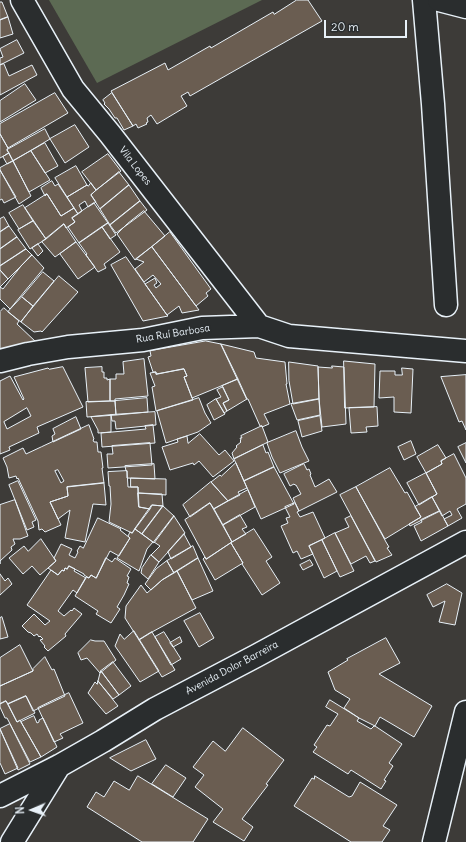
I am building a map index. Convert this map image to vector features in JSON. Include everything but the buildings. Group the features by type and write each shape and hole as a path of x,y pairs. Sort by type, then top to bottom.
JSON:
{"street":[{"name":"Vila Lopes","path":"22,0 73,88 259,326"},
{"path":"424,0 433,104 446,305"},
{"path":"439,0 466,7"},
{"name":"Rua Ruí Barbosa","path":"0,361 28,354 68,347 143,340 202,328 259,326 289,336 466,352"},
{"name":"Avenida Dolor Barreira","path":"0,796 59,766 155,709 466,542"},
{"path":"434,842 466,712"},
{"path":"12,842 59,766"}],"green space":[{"path":"49,0 262,0 97,83"}]}
